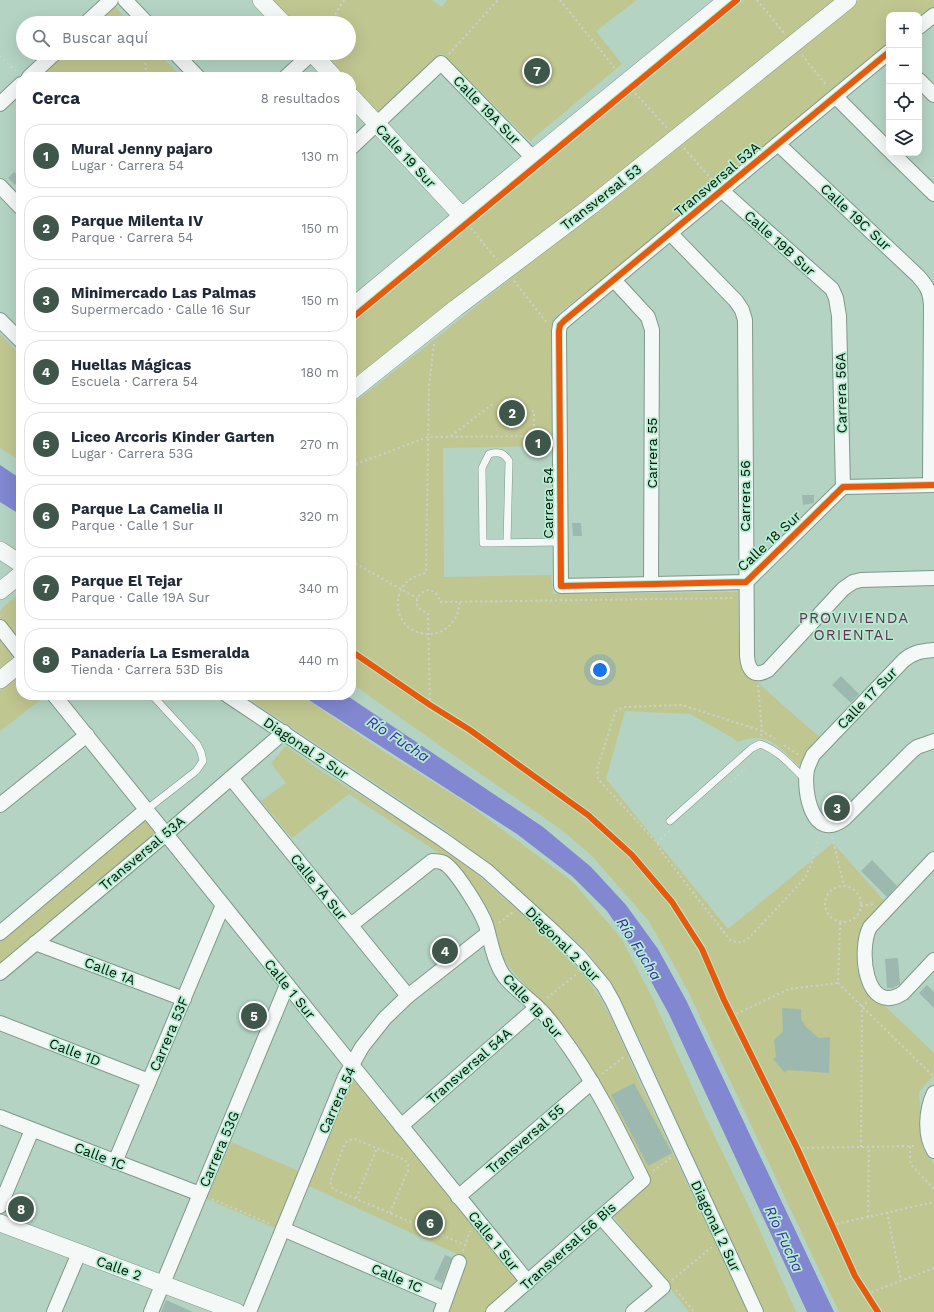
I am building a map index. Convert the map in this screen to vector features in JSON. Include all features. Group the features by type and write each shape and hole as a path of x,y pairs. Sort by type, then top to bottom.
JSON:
{"street":[{"path":"94,16 111,0"},
{"path":"125,0 140,16"},
{"path":"261,0 276,16"},
{"path":"356,304 464,222 533,158 727,0"},
{"name":"Transversal 53","path":"356,388 456,308 591,206 848,0"},
{"path":"922,25 934,15"},
{"name":"Transversal 53A","path":"560,325 564,320 886,55"},
{"path":"30,72 45,60"},
{"path":"182,60 193,72"},
{"path":"291,72 304,60"},
{"path":"318,60 329,72"},
{"path":"356,143 441,63"},
{"name":"Calle 19A Sur","path":"441,63 533,158"},
{"path":"922,83 934,95"},
{"path":"0,104 16,85"},
{"path":"836,97 886,147"},
{"name":"Calle 19 Sur","path":"356,101 464,222"},
{"name":"Calle 19C Sur","path":"778,144 918,276 926,285 930,293 932,485"},
{"path":"895,156 934,194"},
{"path":"0,186 16,203"},
{"name":"Calle 19B Sur","path":"722,190 832,289 836,298"},
{"name":"Carrera 56","path":"670,233 736,301 742,310 745,320 747,665 750,670 759,673"},
{"name":"Carrera 55","path":"614,280 648,317 652,330 651,584"},
{"name":"Carrera 56A","path":"836,298 839,311 843,487"},
{"path":"0,320 16,336"},
{"name":"Carrera 54","path":"560,325 560,586"},
{"path":"843,487 932,485"},
{"name":"Calle 18 Sur","path":"560,586 746,582 843,487"},
{"path":"0,550 16,561"},
{"path":"0,591 16,578"},
{"path":"759,673 768,670 843,589 853,582 870,579 934,578"},
{"path":"0,628 16,648"},
{"name":"Calle 17 Sur","path":"810,762 818,749 903,661 910,655 921,651 934,650"},
{"path":"0,680 16,667"},
{"name":"Calle 1 Sur","path":"58,700 528,1282"},
{"name":"Diagonal 2 Sur","path":"235,700 487,871 555,933 587,965 604,986 610,997 756,1312"},
{"name":"Transversal 53A","path":"0,974 284,732"},
{"path":"0,805 87,735"},
{"path":"810,762 806,780 810,808 816,818 827,825 838,824 912,751 924,744 934,741"},
{"name":"Calle 1A Sur","path":"231,778 408,996"},
{"path":"0,933 146,810"},
{"path":"934,859 870,927 866,934 865,942 865,970 868,982 876,993 884,998 896,997 902,993 934,960"},
{"name":"Calle 1B Sur","path":"351,925 432,861 442,862 448,867 466,890 480,913 504,976 515,988 537,1006 558,1032 592,1082 643,1180"},
{"name":"Carrera 53F","path":"115,1162 223,905"},
{"name":"Carrera 54","path":"249,1312 345,1078 362,1047 385,1018 408,996 488,933"},
{"name":"Calle 1A","path":"35,943 184,999"},
{"name":"Carrera 53G","path":"151,1312 287,985"},
{"name":"Transversal 54A","path":"401,1126 537,1006"},
{"name":"Calle 1D","path":"0,1023 149,1081"},
{"name":"Transversal 55","path":"458,1197 592,1082"},
{"path":"932,1097 928,1111 928,1134 932,1149"},
{"name":"Calle 1C","path":"0,1117 200,1194"},
{"path":"0,1206 32,1130"},
{"name":"Transversal 56 Bis","path":"493,1312 643,1180"},
{"path":"601,1217 666,1284 634,1312"},
{"name":"Calle 2","path":"0,1223 237,1312"},
{"name":"Calle 1C","path":"283,1229 445,1298"},
{"path":"54,1312 79,1253"},
{"path":"441,1312 459,1262"}],"lane":[{"path":"507,543 509,461 505,455 496,452 489,454 482,468 483,543 507,543 560,542"},
{"path":"146,810 196,771 204,761 196,744 156,700"},
{"path":"670,821 752,748 760,744 777,752 806,780"}],"path":[{"path":"334,16 344,0"},
{"path":"441,63 498,0"},
{"path":"560,0 626,83"},
{"path":"0,56 16,72"},
{"path":"145,60 146,72"},
{"path":"434,340 428,385 426,572 416,575 407,581 400,590 397,602 399,614 406,625 416,632 428,635 438,633 448,628 454,621 459,611 460,601"},
{"path":"450,436 494,402"},
{"path":"532,411 534,411 534,436"},
{"path":"356,464 428,437 559,436"},
{"path":"356,564 400,590 417,598"},
{"path":"430,705 428,613 423,612 417,604 417,598 421,593 427,590 433,591 438,595 440,602 746,598"},
{"path":"759,673 762,731"},
{"path":"423,700 436,709"},
{"path":"810,762 762,731 682,705 624,707 617,710 597,769 598,779 657,843 664,855 730,940 738,942 747,940 805,878 827,825"},
{"path":"827,825 844,886"},
{"path":"844,886 855,890 859,895 861,906 856,917 840,923 830,917 825,906 828,894 838,887 844,886"},
{"path":"488,933 523,903"},
{"path":"840,923 838,982 934,1077"},
{"path":"537,1006 587,965"},
{"path":"736,1023 731,1014 790,989 838,982"},
{"path":"861,1147 862,1006"},
{"path":"592,1082 634,1049"},
{"path":"390,1213 408,1170 408,1164 405,1160 355,1139 349,1140 345,1143 330,1182 333,1189 465,1245"},
{"path":"793,1141 800,1155"},
{"path":"797,1148 910,1146 932,1149"},
{"path":"910,1146 910,1160 912,1165 934,1189"},
{"path":"868,1217 869,1147"},
{"path":"356,1198 377,1148"},
{"path":"643,1180 681,1150"},
{"path":"200,1194 283,1229"},
{"path":"832,1224 934,1202"},
{"path":"888,1212 901,1281"},
{"path":"459,1262 475,1217"},
{"path":"828,1218 834,1231"},
{"path":"694,1312 666,1284 722,1239"},
{"path":"867,1294 934,1268"},
{"path":"863,1288 871,1300"}],"green space":[{"path":"271,0 432,0 442,7 447,0 637,0 596,31 622,64 530,141 442,53 377,113 356,90 356,72 339,72 328,60 356,60 356,16 286,16"},
{"path":"744,0 841,0 356,380 356,320"},
{"path":"859,0 934,0 934,6 922,16 922,12 886,12 886,46 663,233 560,312 554,319 551,328 553,446 443,448 444,577 551,575 553,594 738,592 740,655 742,662 746,669 765,689 821,738 806,754 799,766 772,742 757,738 738,742 690,714 625,711 606,779 728,929 833,843 886,903 862,925 857,945 857,969 864,986 934,1053 934,1075 919,1092 923,1149 934,1164 934,1312 839,1312 688,991 648,920 591,855 559,828 356,687 356,401"},
{"path":"115,7 123,16 105,16"},
{"path":"57,60 165,60 176,72 44,72"},
{"path":"0,334 16,351 16,458 0,448"},
{"path":"16,597 16,637 0,617 0,612 3,607"},
{"path":"0,634 10,648 12,659 7,666 0,671"},
{"path":"16,676 16,700 40,700 0,731 0,687"},
{"path":"251,700 307,700 383,751 465,802 573,882 621,938 653,999 706,1118 758,1226 796,1312 765,1312 742,1266 638,1036 612,986 588,952 509,881 440,826"},
{"path":"286,746 318,769 438,844 467,865 545,935 585,976 601,999 614,1024 642,1088 748,1312 689,1312 611,1213 648,1178 538,999 514,973 504,959 482,901 471,888 461,870 448,859 349,794 292,838 261,801 286,783 271,763"},
{"path":"145,818 157,834 0,966 0,941"},
{"path":"353,1079 519,1282 485,1312 448,1312 468,1259 309,1186"},
{"path":"231,1142 299,1171 275,1228 207,1199"}],"water":[{"path":"0,465 16,476 16,512 0,502"},
{"name":"Río Fucha","path":"309,700 353,700 543,827 591,867 626,905 658,949 686,1000 834,1312 807,1312 669,1014 635,952 607,911 573,877 517,834"}],"building":[{"path":"14,172 16,174 16,184 15,185 8,178"},
{"path":"802,495 814,495 814,503 803,505"},
{"path":"572,523 581,523 582,536 573,536"},
{"path":"841,676 859,694 851,703 832,685"},
{"path":"838,800 844,807 833,815 827,809"},
{"path":"872,860 897,886 887,897 861,871"},
{"path":"898,958 900,984 893,988 887,988 885,959"},
{"path":"927,985 934,992 934,1008 919,993"},
{"path":"244,1006 266,1013 261,1025 239,1017"},
{"path":"782,1008 801,1009 801,1019 806,1027 819,1038 830,1037 829,1073 787,1070 785,1073 773,1059 776,1057 774,1040 783,1032"},
{"path":"634,1083 672,1153 648,1166 611,1095"},
{"path":"16,1200 31,1206 26,1218 11,1211"},
{"path":"445,1255 452,1258 442,1283 434,1279"},
{"path":"166,1300 193,1312 161,1312"}],"cycle path":[{"path":"356,315 737,0"},
{"path":"886,54 560,325 561,586 746,582 843,487 934,485"},
{"path":"356,654 430,705 470,730 588,815 632,855 672,902 702,949 724,1000 797,1148 855,1276 878,1312"}],"place":[{"name":"Parque El Tejar","path":"537,71"},
{"name":"Parque Milenta IV","path":"512,413"},
{"name":"Mural Jenny pajaro","path":"538,443"},
{"name":"Minimercado Las Palmas","path":"837,808"},
{"name":"Huellas Mágicas","path":"445,951"},
{"name":"Liceo Arcoris Kinder Garten","path":"254,1016"},
{"name":"Panadería La Esmeralda","path":"21,1209"},
{"name":"Parque La Camelia II","path":"430,1223"}],"district":[{"name":"PROVIVIENDA ORIENTAL","path":"854,626"}]}
